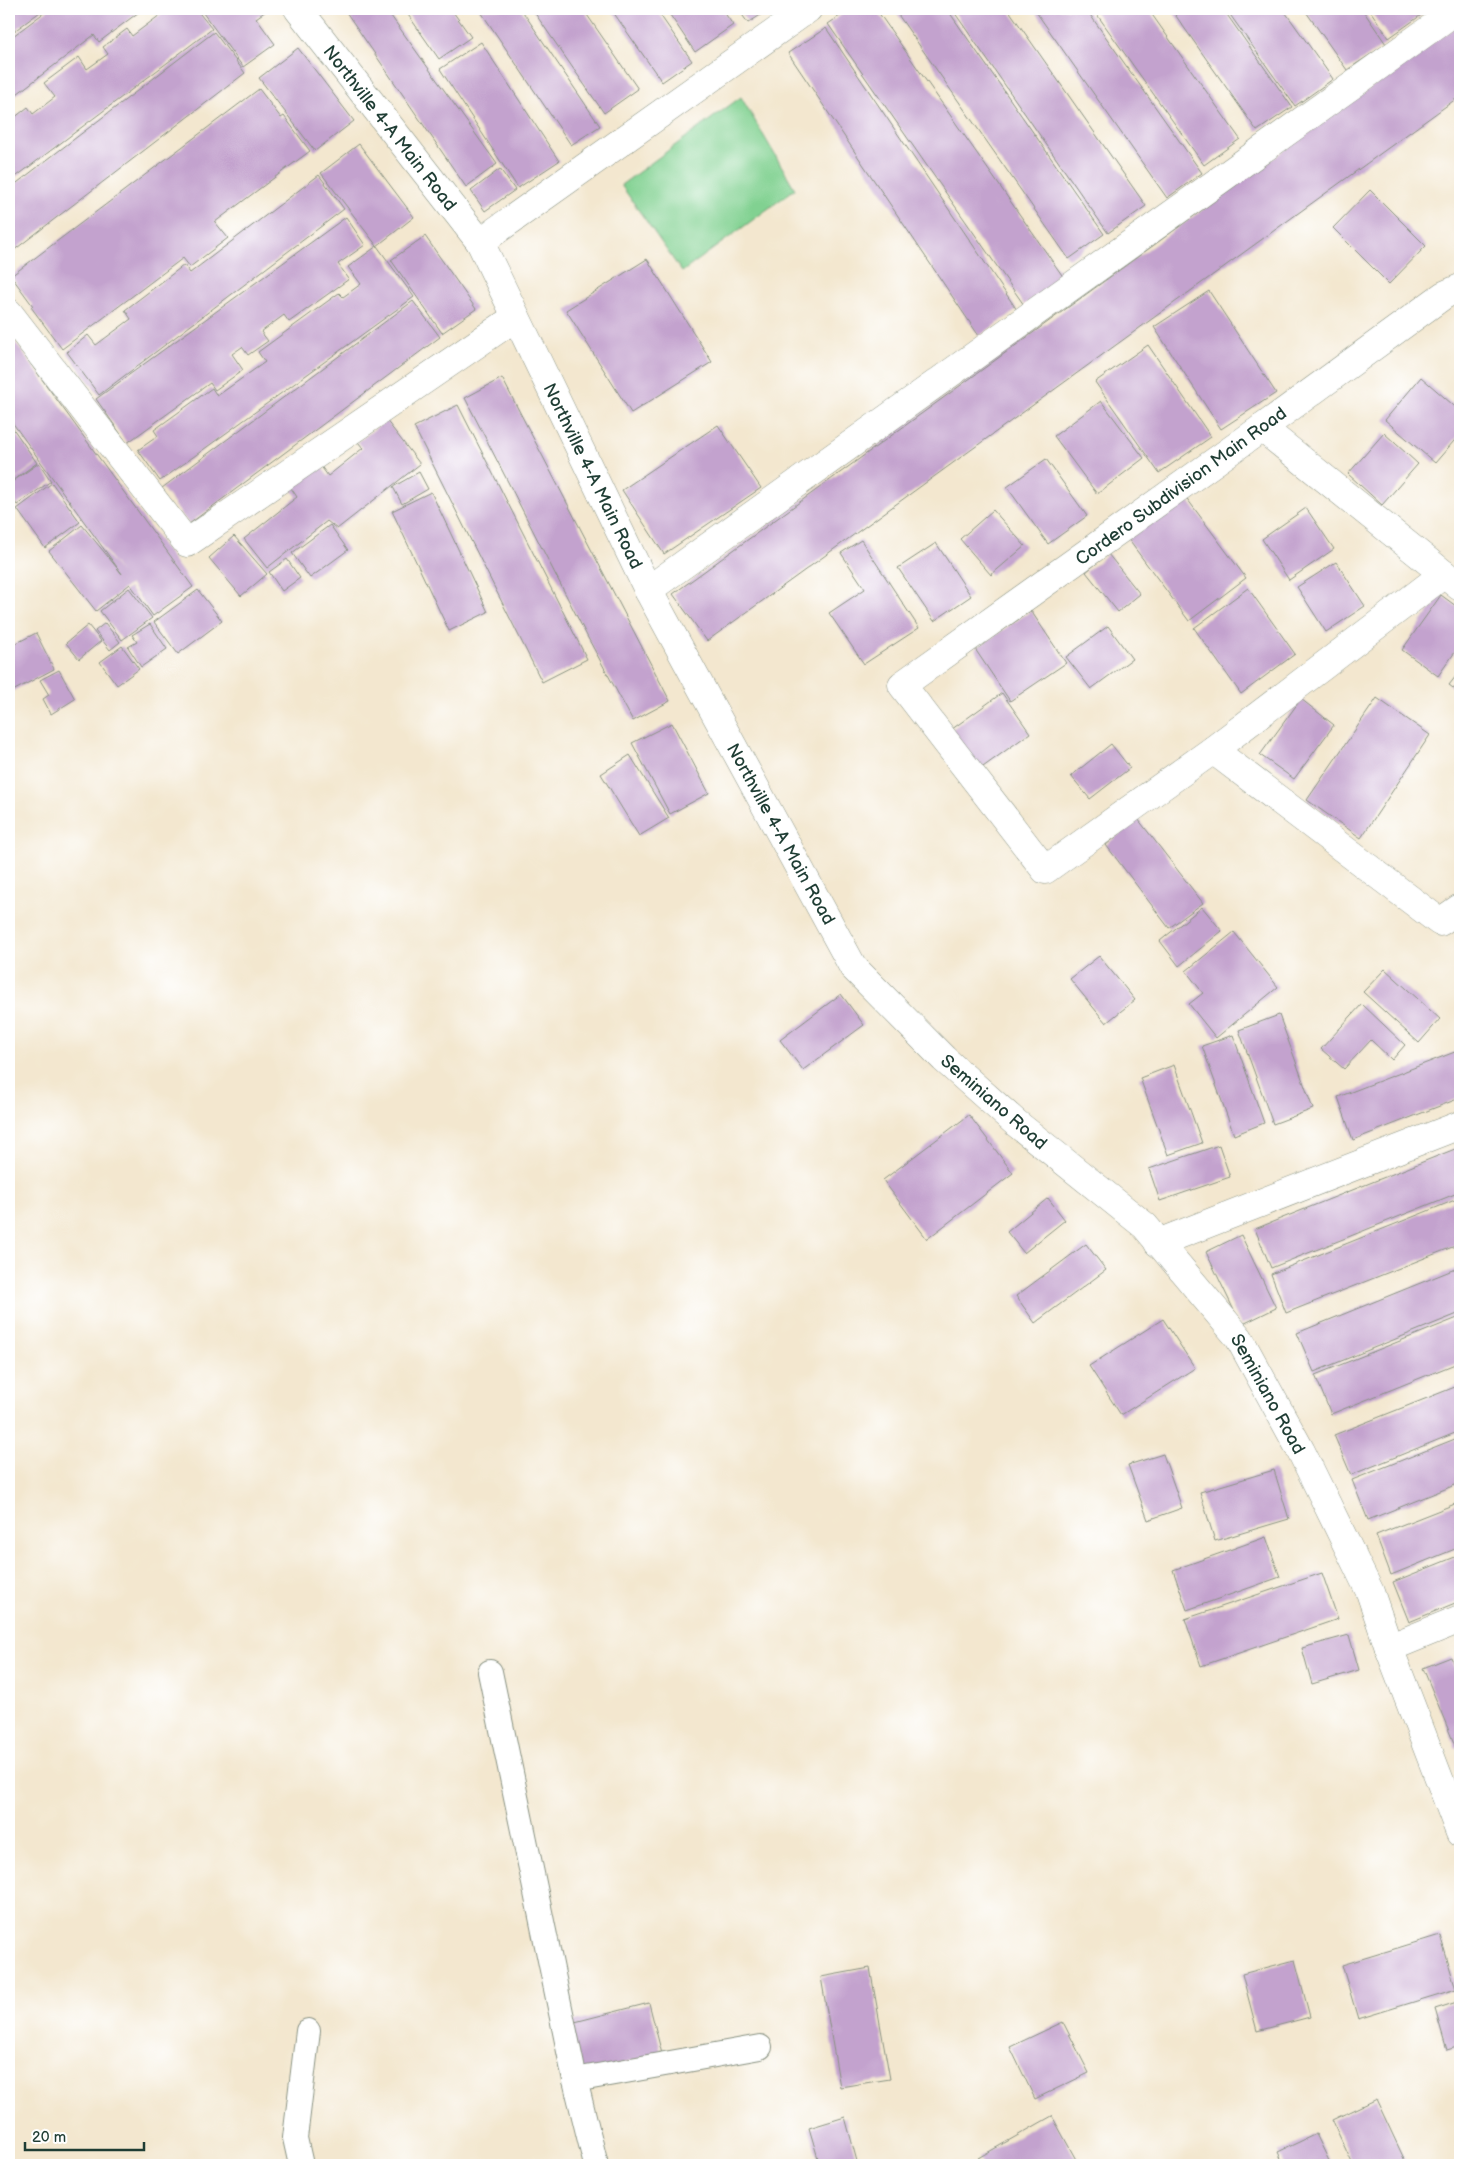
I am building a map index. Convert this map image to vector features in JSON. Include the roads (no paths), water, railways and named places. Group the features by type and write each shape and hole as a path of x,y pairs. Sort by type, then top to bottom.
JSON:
{"street":[{"name":"Northville 4-A Main Road","path":"298,9 480,242 648,590 854,967"},
{"path":"480,242 808,9"},
{"path":"648,590 1458,9"},
{"name":"Cordero Subdivision Main Road","path":"1213,750 1045,870 902,686 1262,428 1444,294 1460,288"},
{"path":"9,313 187,543 516,317"},
{"path":"1262,428 1452,581 1213,750 1440,922 1460,908"},
{"name":"Seminiano Road","path":"854,967 944,1059 1016,1123 1145,1226 1239,1338 1301,1451 1366,1583 1460,1834"},
{"path":"1158,1243 1460,1125"},
{"path":"1389,1648 1460,1619"}],"lane":[{"path":"490,1672 575,2080 596,2165"},
{"path":"301,2165 295,2138 308,2031"},
{"path":"575,2080 760,2047"}]}
